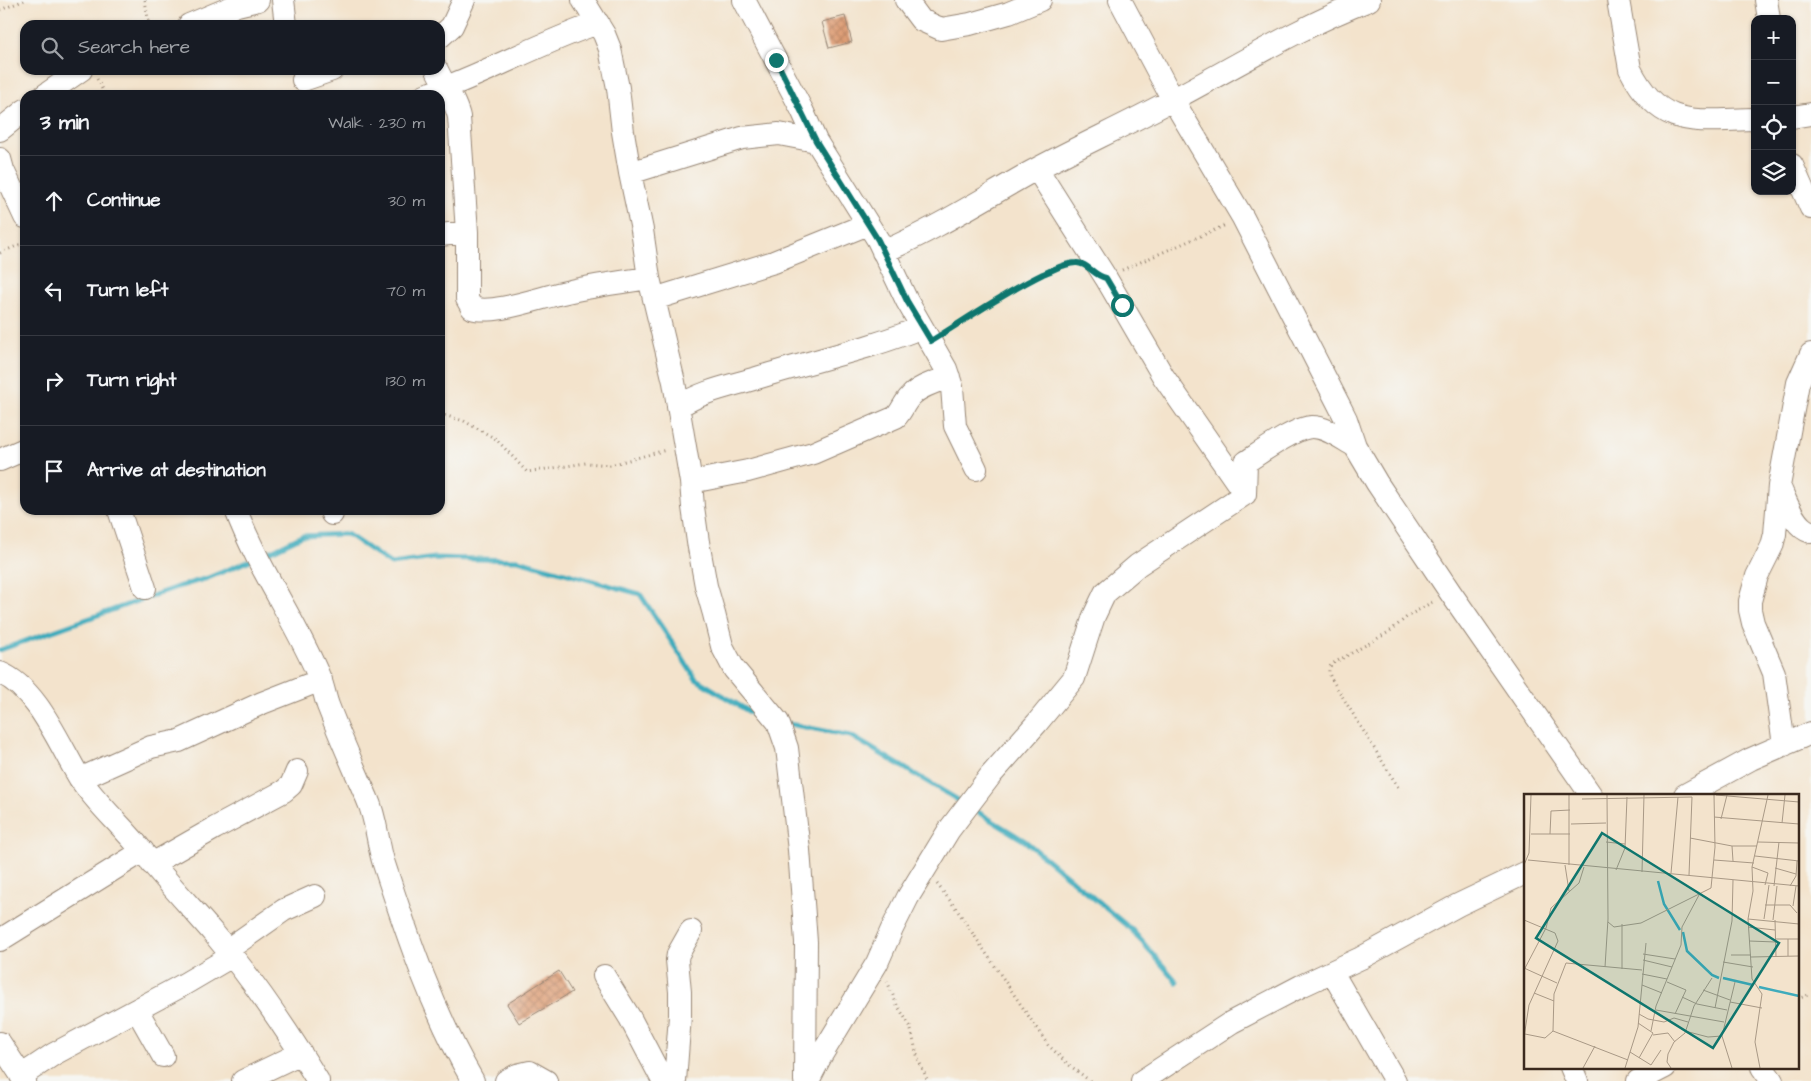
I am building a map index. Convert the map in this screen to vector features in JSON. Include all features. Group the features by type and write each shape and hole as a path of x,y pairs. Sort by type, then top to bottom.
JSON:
{"street":[{"path":"200,20 237,4 258,0"},
{"path":"445,32 452,26 464,0"},
{"path":"583,0 598,23 610,49 618,88 622,132 652,289 678,406 706,586 722,646 734,669 778,722 787,748 799,850 806,942 807,1081"},
{"path":"744,0 802,110 816,141 868,224 949,377 952,387 956,426 976,469"},
{"path":"906,0 921,20 941,29 978,22 1009,13 1040,0"},
{"path":"1120,0 1173,100 1243,218 1340,405 1355,446 1376,483 1590,794"},
{"path":"883,252 931,230 1037,169 1173,100 1251,55 1303,28 1369,0"},
{"path":"1618,0 1630,69 1635,79 1654,103 1674,117 1698,120 1751,119"},
{"path":"1766,0 1768,15"},
{"path":"279,1 285,20"},
{"path":"436,84 598,23"},
{"path":"55,90 85,75"},
{"path":"303,82 320,75"},
{"path":"445,93 454,102 459,118 467,232 467,299 470,306 474,309 485,310 512,306 562,293 608,284 652,289 774,262 868,224"},
{"path":"0,130 20,114"},
{"path":"1796,116 1811,114"},
{"path":"630,173 742,138 779,134 816,141"},
{"path":"0,159 3,170 20,206"},
{"path":"1037,169 1106,278 1163,376 1244,494"},
{"path":"1796,174 1811,208"},
{"path":"445,234 467,232"},
{"path":"678,406 709,390 869,346 898,336 926,334"},
{"path":"1784,745 1774,673 1759,638 1750,610 1750,601 1757,576 1772,546 1779,486 1798,383 1811,354"},
{"path":"691,482 748,471 813,453 896,417 916,391 949,377"},
{"path":"1244,494 1246,462 1304,428 1324,429 1355,446"},
{"path":"0,460 20,452"},
{"path":"1779,486 1801,527 1811,532"},
{"path":"807,1081 877,963 892,928 924,871 966,805 1074,678 1094,616 1101,599 1109,588 1138,565 1244,494"},
{"path":"121,515 145,588"},
{"path":"238,515 257,558 321,680 328,706 370,805 382,860 425,981 445,1027 473,1081"},
{"path":"0,673 12,679 31,696 80,779 229,953 281,1021 318,1081"},
{"path":"80,779 151,747 179,741 262,703 321,680"},
{"path":"1687,794 1751,759 1811,733"},
{"path":"0,940 148,858 214,828 284,791 291,785 298,771"},
{"path":"1142,1081 1232,1022 1391,942 1458,905 1524,873"},
{"path":"0,1043 23,1079 54,1054 137,1010 229,953 284,910 316,896"},
{"path":"675,1081 680,1016 677,960 678,954 691,931"},
{"path":"1332,972 1395,1081"},
{"path":"604,976 630,1018 663,1081"},
{"path":"137,1010 163,1056"},
{"path":"243,1081 301,1053"},
{"path":"1571,1068 1577,1081"},
{"path":"1638,1081 1663,1068"},
{"path":"1763,1068 1772,1081"},
{"path":"506,1081 517,1075 530,1072 546,1081"}],"path":[{"path":"0,10 24,0"},
{"path":"145,0 148,20"},
{"path":"90,75 101,90"},
{"path":"1106,278 1243,218"},
{"path":"0,253 20,245"},
{"path":"926,334 1031,280 1066,264 1080,263"},
{"path":"445,415 464,421 496,439 527,472 586,463 610,465 684,446"},
{"path":"1398,787 1329,676 1329,670 1332,664 1389,632 1408,616 1450,592"},
{"path":"924,871 954,907 1048,1045 1073,1069 1090,1081"},
{"path":"877,963 910,1026 918,1059 928,1081"},
{"path":"1798,1000 1811,994"}],"building":[{"path":"845,16 852,42 829,48 822,22"},
{"path":"559,971 572,992 519,1023 507,1004"}],"waterway":[{"path":"263,555 302,536 347,534 391,564 435,558 518,560 640,594 696,679 761,719 766,720"},
{"path":"0,650 177,587 208,578 253,559"},
{"path":"784,723 851,736 963,803"},
{"path":"973,809 1025,841 1132,930 1177,982"}],"route":[{"path":"776,60 816,141 878,240 907,301 931,341 1031,280 1066,264 1077,262 1083,264 1099,276 1106,278 1122,305"}]}
